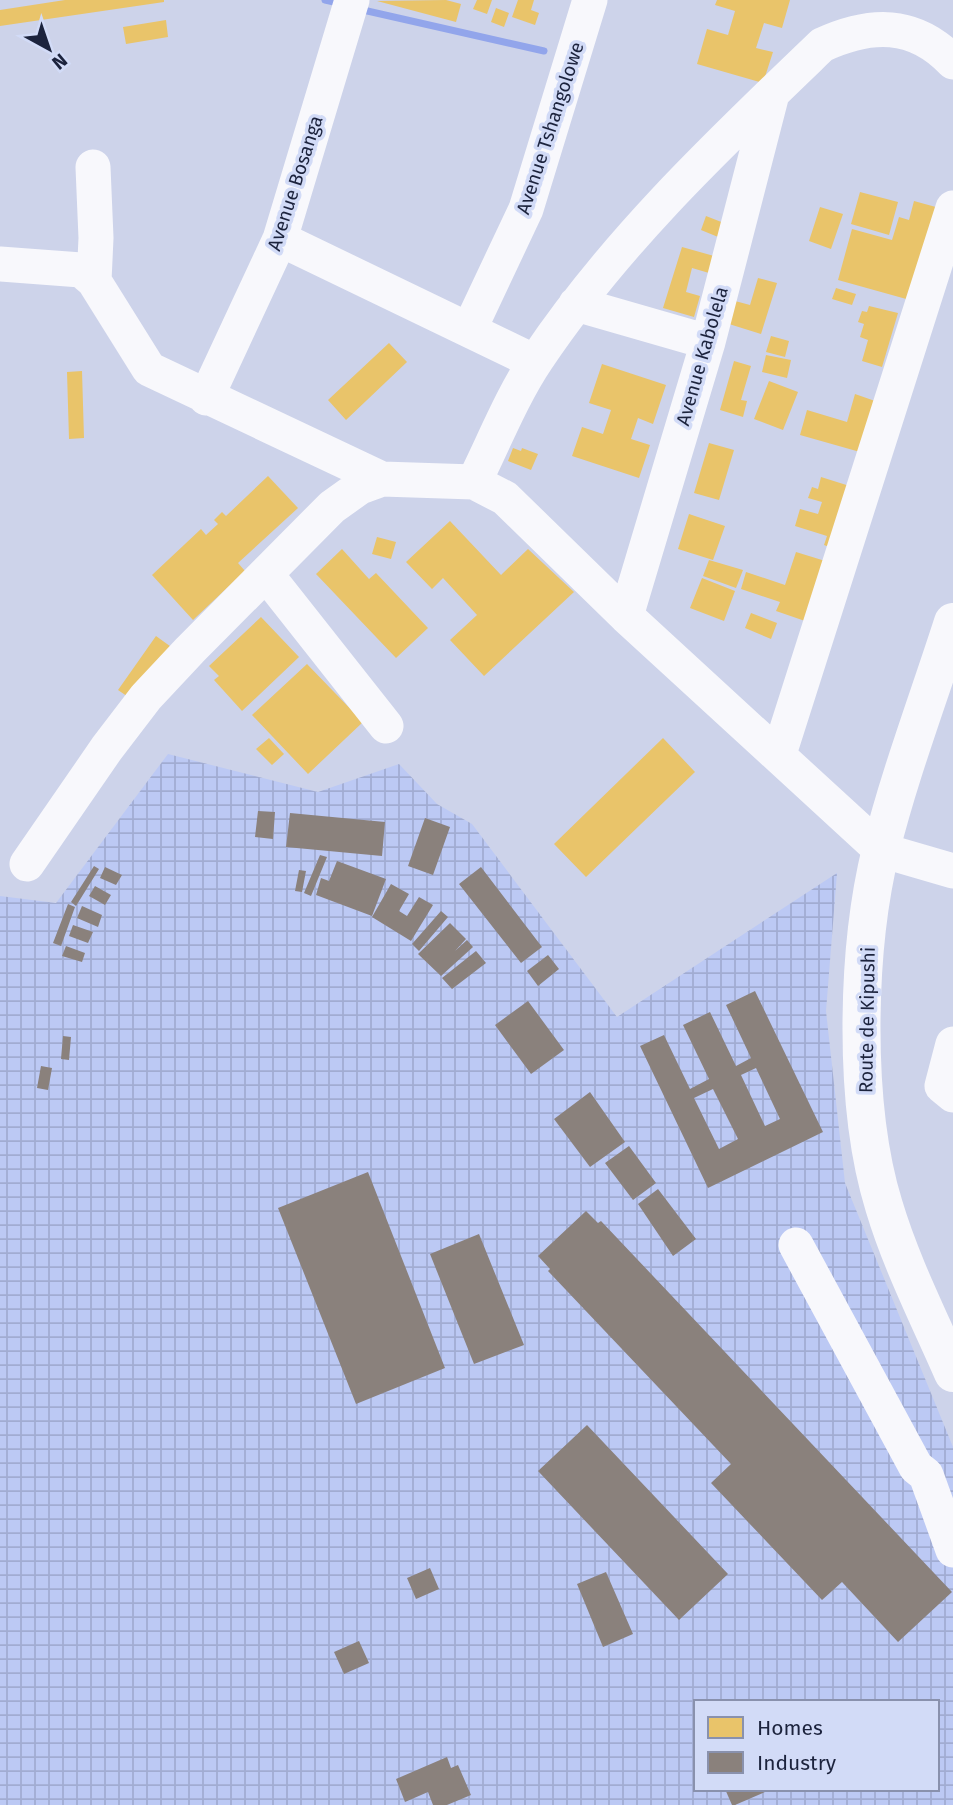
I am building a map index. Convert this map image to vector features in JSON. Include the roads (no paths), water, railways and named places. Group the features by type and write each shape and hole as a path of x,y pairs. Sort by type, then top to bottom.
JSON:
{"highway":[{"name":"Route de Kipushi","path":"953,622 881,850 864,963 863,1085 871,1150 884,1207 939,1316 953,1373"}],"street":[{"name":"Avenue Bosanga","path":"206,398 280,239 352,0"},
{"name":"Avenue Tshangolowe","path":"469,330 526,209 590,0"},
{"path":"474,482 535,362 576,304 629,239 822,45 852,32 882,27 929,41 953,62"},
{"name":"Avenue Kabolela","path":"626,616 708,342 772,94"},
{"path":"93,167 94,281"},
{"path":"779,754 953,208"},
{"path":"280,239 535,362"},
{"path":"0,264 81,270 94,281 149,369 206,398 382,479 474,482 505,498 626,616 881,850 953,871"},
{"path":"576,304 708,342"},
{"path":"27,864 146,697 344,496 382,479"},
{"path":"265,574 386,726"},
{"path":"947,1091 953,1044"},
{"path":"796,1245 916,1467 939,1473 953,1550"}],"waterway":[{"path":"325,0 334,2"},
{"path":"363,10 544,51"}]}
